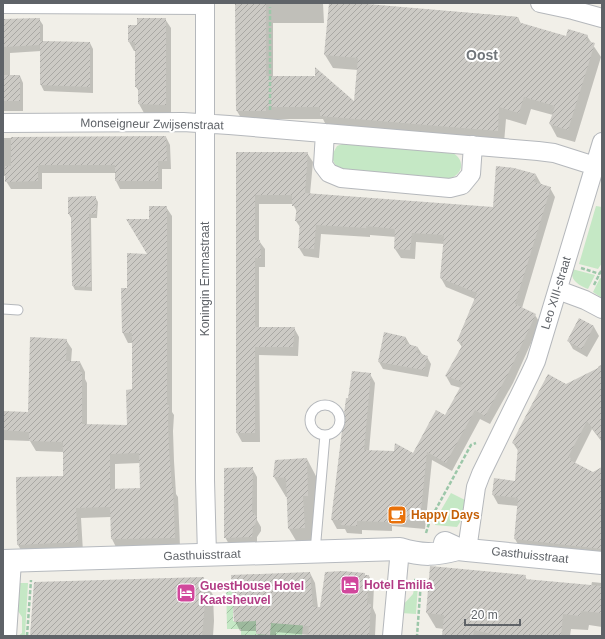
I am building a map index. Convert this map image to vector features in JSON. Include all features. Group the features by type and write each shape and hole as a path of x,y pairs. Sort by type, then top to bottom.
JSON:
{"street":[{"path":"540,3 602,18"},
{"path":"3,4 206,4"},
{"name":"Koningin Emmastraat","path":"206,4 205,480 207,555"},
{"name":"Monseigneur Zwijsenstraat","path":"3,123 183,122 473,145 554,153 595,166"},
{"path":"325,133 323,165 329,173 341,178 450,188 462,185 471,174 473,145"},
{"name":"Leo XIII-straat","path":"463,549 476,487 481,474 536,361 558,290 596,185 595,166 602,142"},
{"path":"558,290 585,300 602,309"},
{"name":"Gasthuisstraat","path":"400,549 412,542 424,540 439,541 463,549 602,563"},
{"path":"392,636 400,549"},
{"name":"Gasthuisstraat","path":"7,561 400,549 413,553 439,554 463,549"},
{"path":"7,561 7,636"}],"lane":[{"path":"3,309 18,310"},
{"path":"315,552 325,435"}],"path":[{"path":"270,6 270,129"},
{"path":"424,540 430,520 472,445 486,440 498,439"},
{"path":"27,636 31,580"},
{"path":"398,580 421,581 417,636"}],"green space":[{"path":"345,143 451,152 459,159 461,167 457,174 448,179 344,170 335,165 332,155 337,146"},
{"path":"596,206 602,207 602,263 598,269 579,264"},
{"path":"572,269 595,275 588,289 578,284 574,280 572,277"},
{"path":"600,278 602,279 602,298 593,292"},
{"path":"451,493 467,501 462,519 457,527 435,525 437,517"},
{"path":"226,582 232,583 240,605 233,606 233,621 248,621 248,619 303,625 302,636 241,636 241,629 227,629"},
{"path":"18,583 28,583 25,636 18,636 22,633 22,617 16,608"},
{"path":"415,584 418,585 416,614 401,613 402,606 413,594"}],"building":[{"path":"235,3 266,3 266,76 315,76 315,67 354,101 358,58 324,55 329,3 356,3 518,17 518,22 566,36 568,29 588,35 586,41 595,43 568,130 549,124 555,106 524,97 519,113 499,107 498,131 320,116 320,107 266,107 266,111 236,111"},
{"path":"40,18 40,41 90,42 90,87 40,85 40,45 3,47 3,19"},
{"path":"137,18 166,18 166,105 138,104 138,87 135,87 135,42 128,42 128,25 137,25"},
{"path":"3,75 20,75 20,101 3,101"},
{"path":"166,136 167,161 158,161 158,181 115,181 115,165 38,165 38,181 5,182 5,166 11,166 11,137"},
{"path":"236,152 308,152 305,193 493,207 496,166 514,168 536,174 534,182 551,187 515,304 536,314 508,374 485,416 475,410 446,463 427,452 420,521 387,517 387,522 357,521 357,526 341,525 342,520 331,520 346,398 348,398 352,371 371,373 364,450 394,451 395,443 413,453 436,410 445,415 463,382 445,376 463,344 457,341 477,293 440,278 444,235 412,233 410,250 394,249 395,229 366,226 366,228 316,225 314,249 298,248 300,221 295,221 297,206 292,206 292,195 255,195 255,240 260,240 261,258 255,258 255,327 295,327 293,347 255,347 255,433 236,433"},
{"path":"96,196 96,214 89,214 91,287 72,286 71,214 68,214 68,197"},
{"path":"149,206 167,206 167,405 169,405 169,450 173,487 175,538 111,539 110,507 76,508 78,542 17,545 16,477 63,476 63,442 29,441 29,432 3,430 3,411 28,412 30,337 67,339 66,361 80,361 80,372 82,372 82,424 127,425 126,390 132,389 132,333 122,333 121,288 127,288 127,253 147,254 126,219 149,219","holes":["139,453 140,488 110,489 110,454"]},
{"path":"579,318 594,326 582,349 567,341"},
{"path":"384,332 406,337 405,343 418,347 417,353 428,356 424,370 378,362"},
{"path":"602,366 602,441 587,421 568,457 571,458 570,460 593,472 602,467 602,549 514,539 518,498 492,495 494,478 515,481 518,446 512,443 548,374 566,384"},
{"path":"307,458 308,496 303,496 305,528 288,529 286,478 273,477 275,460"},
{"path":"253,467 252,512 257,517 253,528 252,537 224,538 224,468"},
{"path":"430,566 526,575 525,579 602,586 602,613 581,611 580,616 563,614 561,636 496,635 474,630 473,636 442,636 444,615 426,613"},
{"path":"342,571 365,573 365,575 369,575 367,604 371,604 369,636 308,636 309,626 271,623 270,635 256,634 256,621 234,622 231,575 310,572 313,607 320,607 325,572"},
{"path":"204,577 205,603 202,636 30,636 34,582"}],"place":[{"name":"Happy Days","path":"397,515"},
{"name":"Hotel Emilia","path":"350,585"},
{"name":"GuestHouse Hotel Kaatsheuvel","path":"186,593"}],"district":[{"name":"Oost","path":"482,55"}]}
